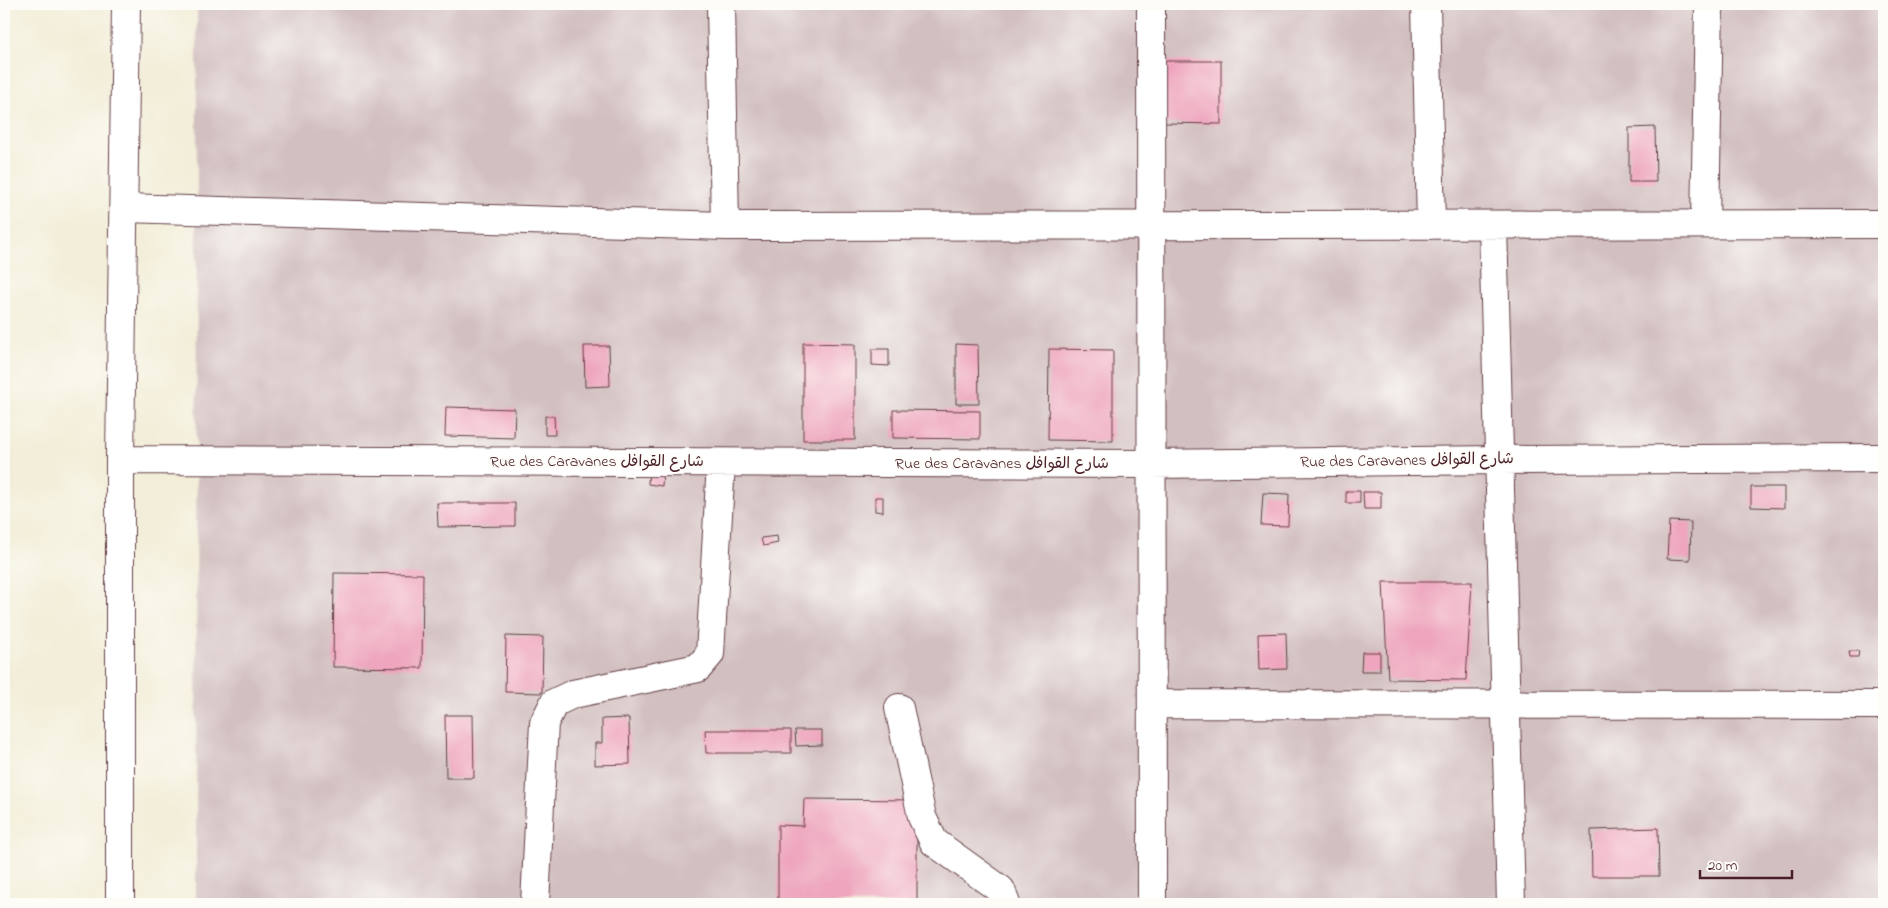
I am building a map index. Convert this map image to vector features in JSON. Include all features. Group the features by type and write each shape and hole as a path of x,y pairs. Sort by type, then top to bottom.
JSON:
{"street":[{"path":"120,904 120,460 126,4"},
{"path":"721,4 725,226"},
{"path":"1152,4 1152,904"},
{"path":"1426,4 1431,225"},
{"path":"1705,224 1708,4"},
{"path":"124,208 725,226 1884,224"},
{"path":"1493,225 1511,904"},
{"name":"Rue des Caravanes شارع القوافل","path":"120,460 1152,464 1884,458"},
{"path":"535,904 544,723 554,703 573,694 698,668 710,654 721,463"},
{"path":"1152,704 1884,705"},
{"path":"899,708 922,817 934,842 1001,890 1006,904"}],"shaded area":[{"path":"197,4 1884,4 1884,904 196,904"}],"building":[{"path":"1164,61 1221,61 1221,124 1164,123"},
{"path":"1655,127 1656,182 1629,182 1629,128"},
{"path":"803,343 855,344 855,440 803,440"},
{"path":"956,344 978,345 979,404 956,404"},
{"path":"584,346 609,346 610,386 585,387"},
{"path":"872,349 889,349 889,366 872,365"},
{"path":"1049,349 1113,350 1113,441 1048,440"},
{"path":"446,407 515,409 514,438 445,436"},
{"path":"893,410 980,411 980,439 893,438"},
{"path":"545,416 554,416 555,435 545,435"},
{"path":"649,469 663,470 662,486 648,484"},
{"path":"1751,487 1784,487 1784,508 1751,507"},
{"path":"1346,491 1360,491 1360,503 1346,503"},
{"path":"1363,492 1381,492 1381,509 1364,509"},
{"path":"1263,493 1289,494 1288,526 1261,525"},
{"path":"875,497 883,497 883,512 875,511"},
{"path":"437,503 515,503 515,526 438,527"},
{"path":"1669,521 1691,522 1690,560 1667,559"},
{"path":"777,536 778,543 763,546 761,538"},
{"path":"334,573 423,574 422,668 333,667"},
{"path":"1383,582 1472,582 1466,680 1388,679"},
{"path":"1286,633 1287,669 1259,670 1258,634"},
{"path":"506,636 543,637 542,693 505,692"},
{"path":"1849,651 1859,651 1858,657 1850,657"},
{"path":"1362,652 1380,652 1380,671 1361,671"},
{"path":"445,715 473,715 474,778 446,778"},
{"path":"629,718 630,764 595,765 595,743 602,743 602,719"},
{"path":"705,730 791,730 791,753 706,753"},
{"path":"795,730 822,730 822,745 796,746"},
{"path":"804,799 917,800 917,904 778,904 778,825 803,826"},
{"path":"1658,828 1659,876 1592,876 1591,830"}]}
